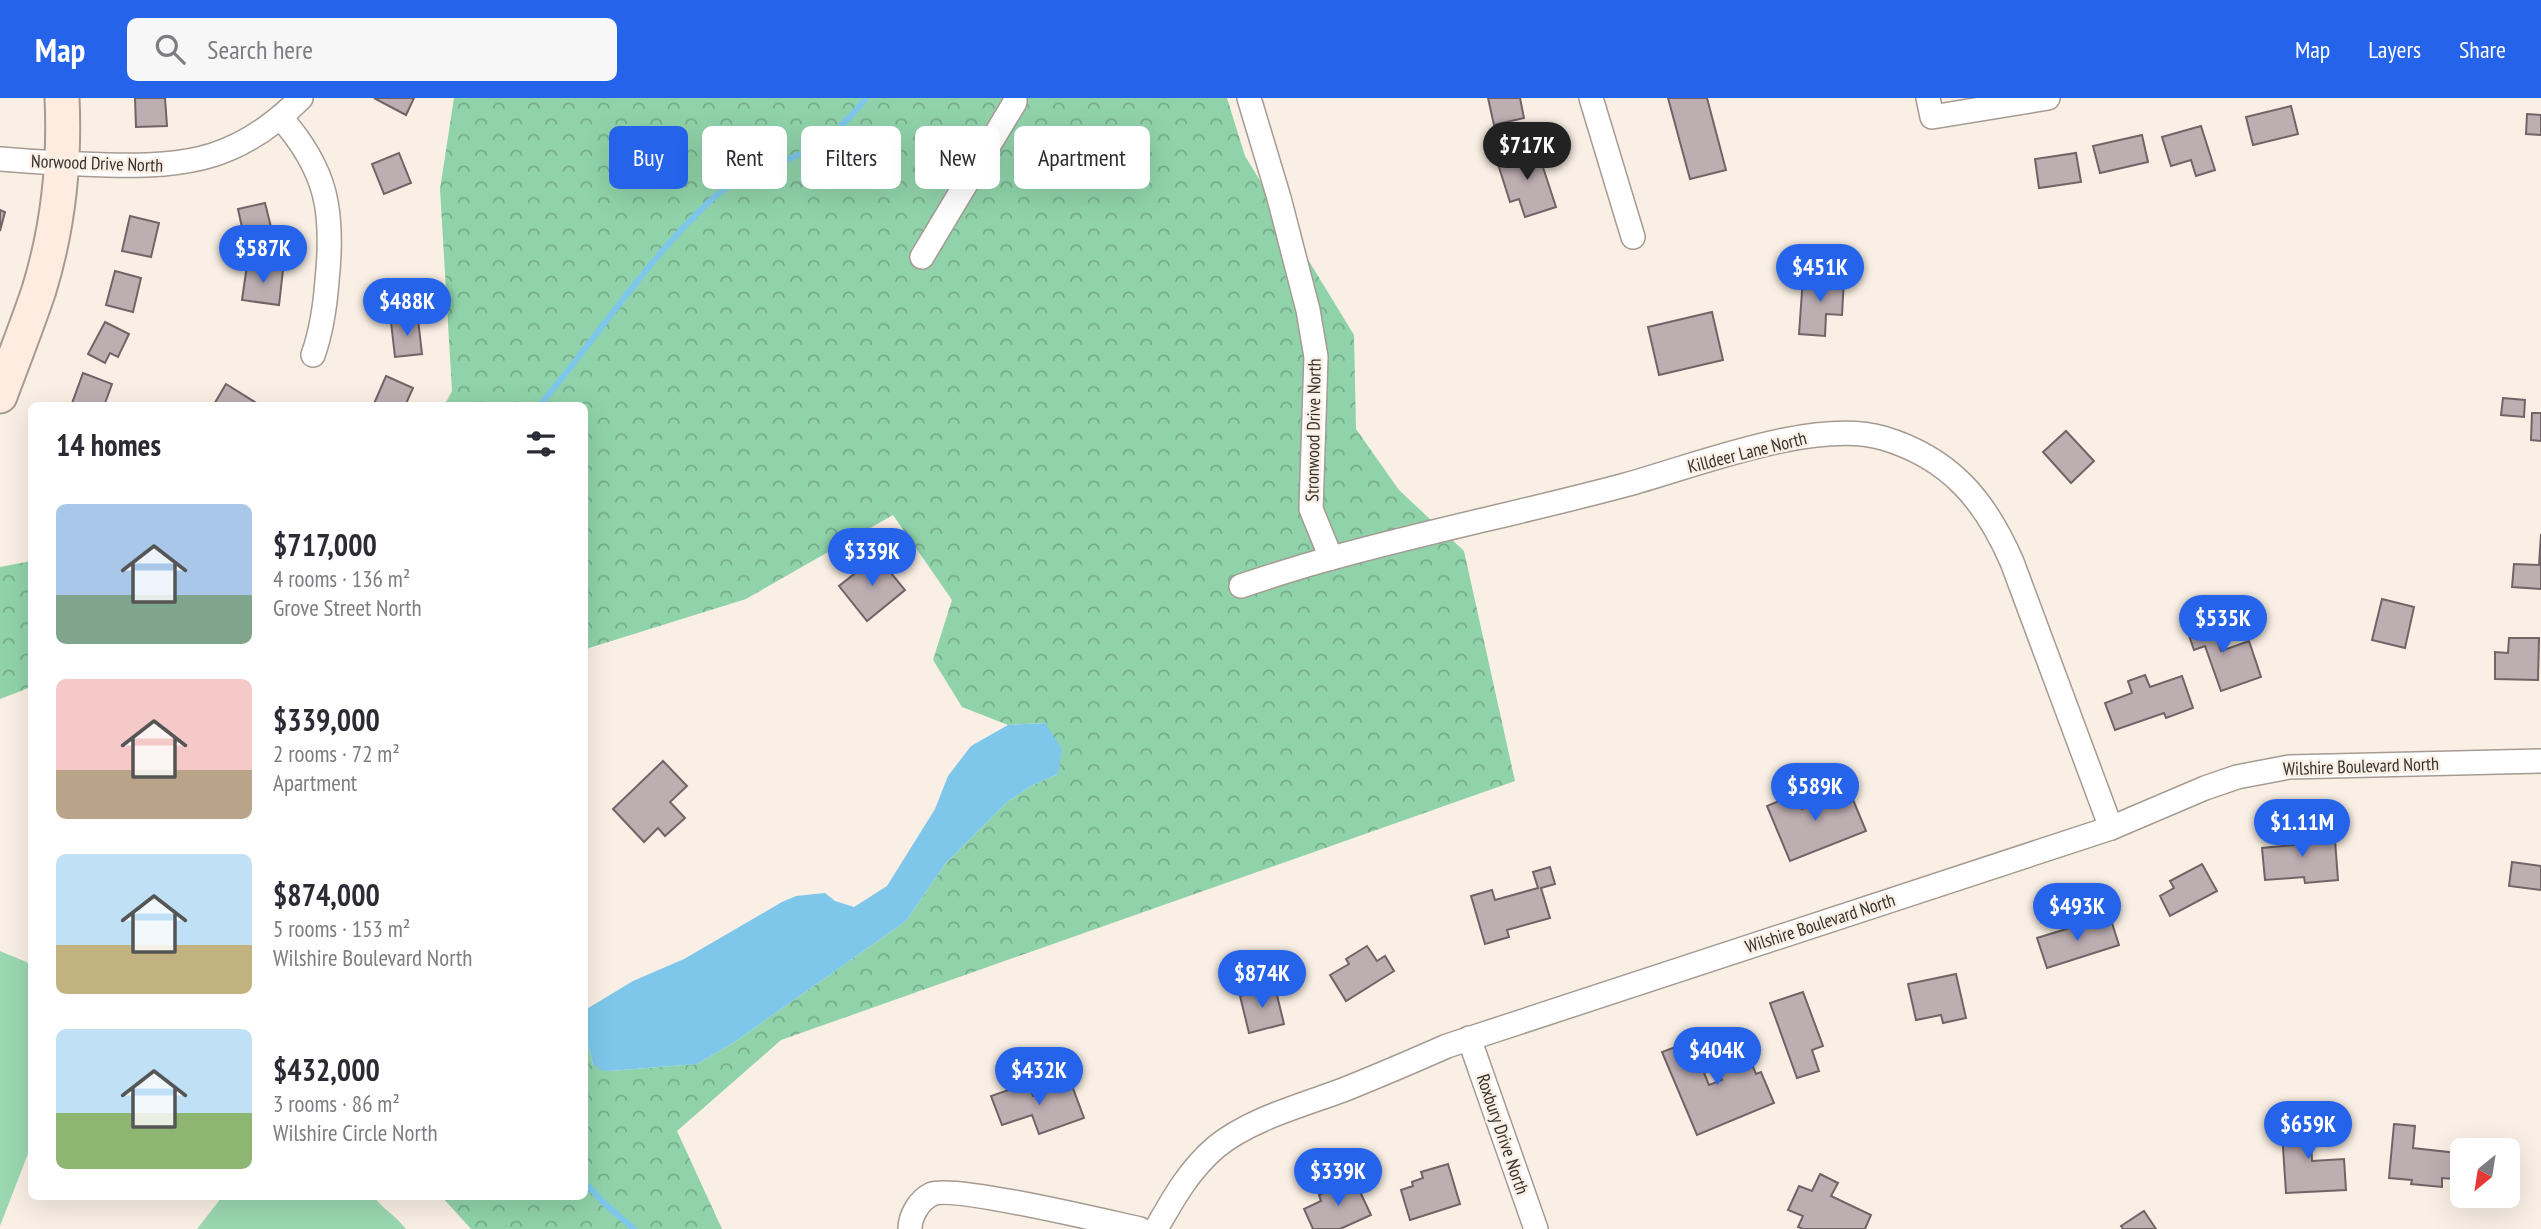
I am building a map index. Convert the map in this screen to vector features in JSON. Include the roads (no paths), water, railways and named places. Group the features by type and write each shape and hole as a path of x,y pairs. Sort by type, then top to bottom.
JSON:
{"street":[{"path":"0,396 39,289 60,188 62,98"},
{"name":"Norwood Drive North","path":"0,159 139,166 173,165 201,160 258,135 281,118 301,98"},
{"path":"922,257 1015,98"},
{"name":"Stronwood Drive North","path":"1249,98 1308,310 1316,357 1311,509 1331,558"},
{"path":"1591,98 1633,237"},
{"path":"1930,108 2048,98"},
{"path":"281,118 302,141 316,166 327,207 330,248 323,327 313,355"},
{"name":"Killdeer Lane North","path":"1241,586 1331,558 1625,485 1801,437 1844,433 1881,438 1932,459 1960,481 1997,527 2111,828"},
{"name":"Wilshire Boulevard North","path":"1156,1229 1182,1184 1218,1145 1252,1126 1298,1106 1469,1038 2111,828 2237,777 2289,766 2541,761"},
{"name":"Roxbury Drive North","path":"1469,1038 1536,1229"},
{"path":"910,1229 913,1214 923,1200 940,1192 1008,1201 1140,1229"}],"water":[{"path":"1045,723 1062,749 1058,774 1031,786 1006,803 945,864 906,921 733,1043 697,1064 610,1071 593,1065 588,1043 588,1008 633,981 684,959 796,896 825,893 835,901 854,907 887,886 935,809 948,776 971,746 1008,725"}],"waterway":[{"path":"542,402 663,250 709,202 745,177 812,149 841,126 866,98"},
{"path":"588,1186 634,1229"}]}
